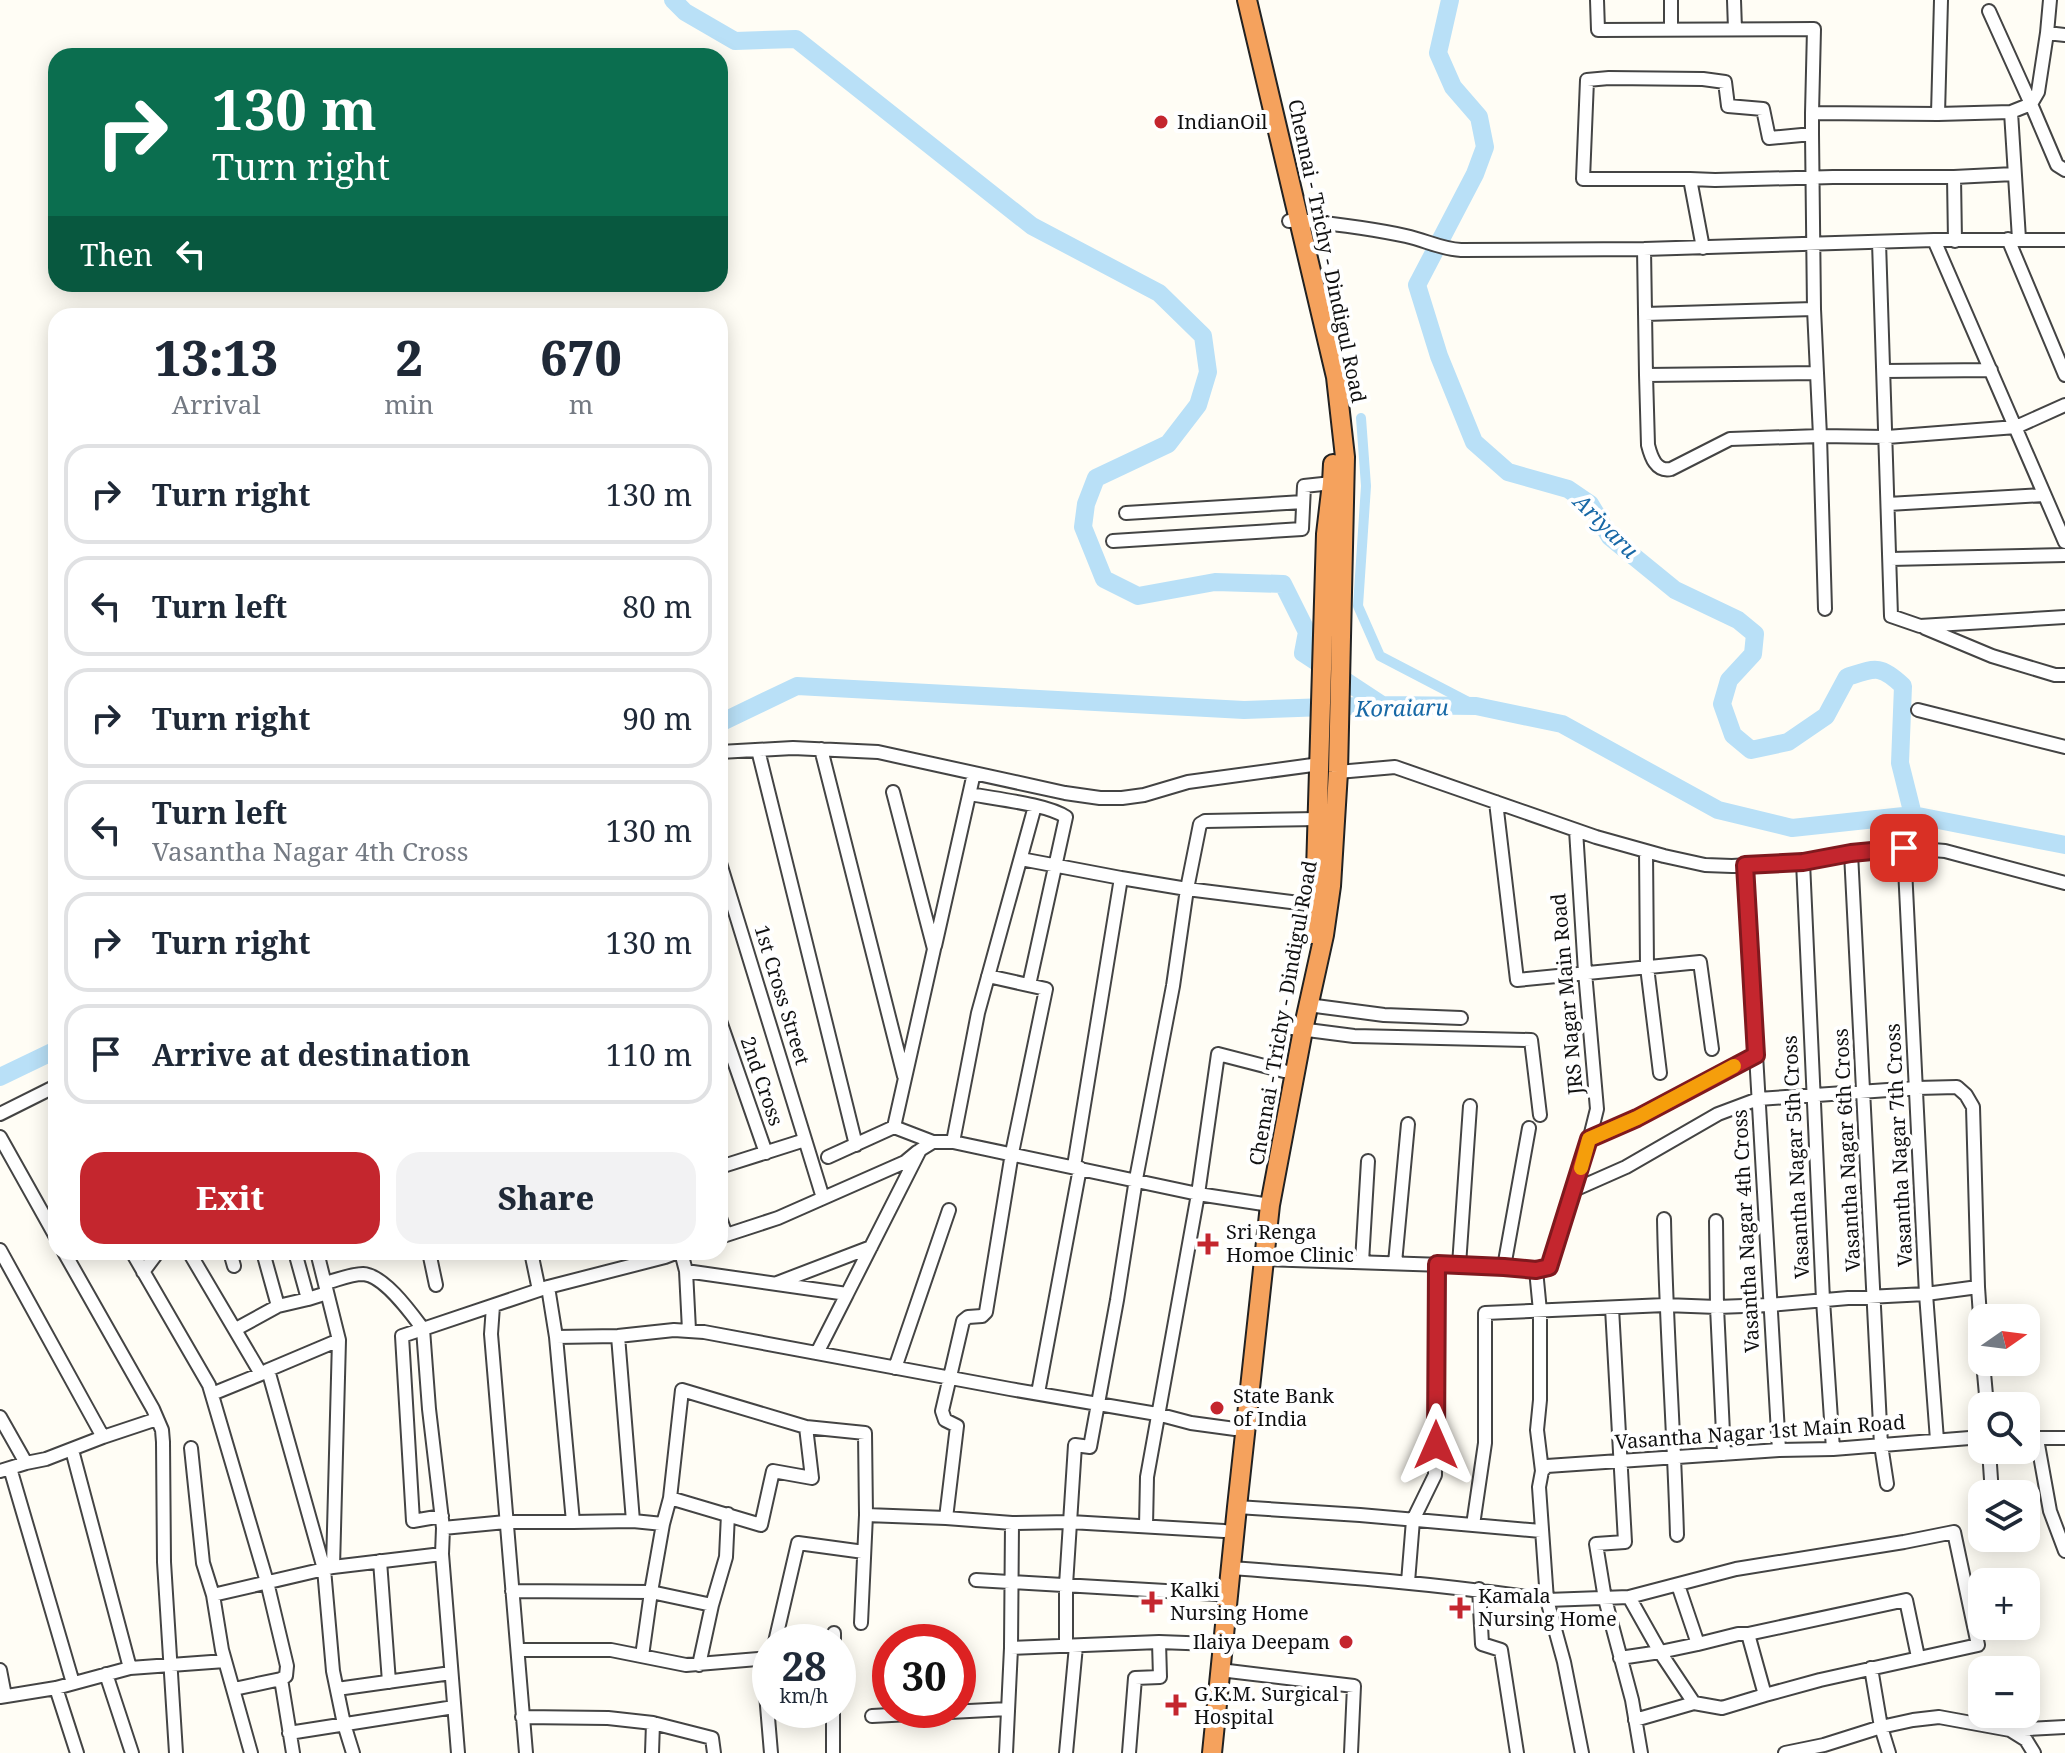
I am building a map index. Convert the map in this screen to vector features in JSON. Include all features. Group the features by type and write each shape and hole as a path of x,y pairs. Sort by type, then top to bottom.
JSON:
{"highway":[{"name":"Chennai - Trichy - Dindigul Road","path":"1212,1753 1231,1568 1235,1429 1265,1204 1284,1071 1308,1005 1324,935 1331,886 1329,762 1333,597 1345,457 1338,391 1238,0"},
{"name":"Chennai - Trichy - Dindigul Road","path":"1247,0 1321,358 1333,440 1326,534 1333,597"},
{"name":"Chennai - Trichy - Dindigul Road","path":"1202,1753 1224,1531 1232,1506 1263,1259 1265,1204 1312,933 1318,819 1329,762"}],"street":[{"path":"1597,0 1598,30 1814,29 1814,309 1825,609"},
{"path":"1671,0 1671,29"},
{"path":"1734,0 1735,29"},
{"path":"1938,114 1941,0"},
{"path":"1812,113 2011,112 2031,104 2038,92 2050,0"},
{"path":"1989,11 2057,165 2065,170"},
{"path":"2047,33 2065,35"},
{"path":"1812,134 1769,138 1763,109 1728,106 1725,82 1703,79 1587,80 1583,179 1715,180 2014,174"},
{"path":"2011,112 2014,239 2065,375"},
{"path":"1954,177 1955,241"},
{"path":"1690,179 1703,248"},
{"path":"1294,221 1367,228 1449,250 2065,240"},
{"path":"1934,240 2065,542"},
{"path":"1879,242 1891,616 1992,656 2055,675 2065,675"},
{"path":"1644,249 1648,445 1662,470 1671,469 1730,439 1887,437 2016,427 2065,405"},
{"path":"1645,314 1814,309"},
{"path":"1884,371 1991,370"},
{"path":"1646,375 1817,373"},
{"path":"1113,541 1302,529 1304,486 1332,483"},
{"path":"1888,504 2044,495"},
{"path":"1126,513 1303,502"},
{"path":"1890,559 2065,555"},
{"path":"1920,626 2065,617"},
{"path":"1918,710 2065,747"},
{"path":"821,749 905,1078"},
{"path":"728,752 821,749 878,752 1100,798 1144,795 1188,782 1329,762 1395,767 1576,830 1705,865 1803,862 1904,848 1945,851 2065,883"},
{"path":"758,750 856,1145"},
{"path":"894,1127 974,773"},
{"path":"893,792 934,949"},
{"path":"970,794 1035,806 1066,817 1029,985"},
{"path":"1496,802 1517,980 1700,962 1712,1049"},
{"path":"953,1142 978,1013 1035,806"},
{"path":"1066,1753 1071,1646 1066,1585 1075,1445 1090,1447 1200,824 1205,821 1318,819"},
{"name":"JRS Nagar Main Road","path":"1536,1270 1549,1267 1597,1109 1576,830"},
{"name":"Vasantha Nagar 7th Cross","path":"1904,848 1926,1294 1937,1440"},
{"path":"1646,851 1647,967 1660,1073"},
{"name":"Vasantha Nagar 6th Cross","path":"1851,853 1881,1445 1887,1484"},
{"path":"1021,859 1187,889 1315,905"},
{"name":"Vasantha Nagar 5th Cross","path":"1803,862 1833,1449"},
{"name":"Vasantha Nagar 4th Cross","path":"1745,865 1779,1450"},
{"path":"1038,1393 1077,1167 1121,878"},
{"name":"1st Cross Street","path":"728,889 823,1198"},
{"path":"946,1518 957,1426 945,1420 942,1411 963,1321 986,1312 1012,1153 1046,989 988,976"},
{"path":"1308,1005 1384,1015 1461,1018"},
{"path":"1297,1029 1354,1036 1531,1040 1540,1115"},
{"name":"2nd Cross","path":"728,1044 766,1153"},
{"path":"1146,1526 1147,1477 1198,1194 1218,1054 1284,1071"},
{"path":"1587,1146 1756,1055"},
{"path":"1574,1190 1626,1167 1718,1114 1758,1099 1957,1087 1973,1107 1979,1304"},
{"path":"0,1114 48,1090"},
{"path":"1459,1265 1470,1106"},
{"path":"1395,1263 1408,1124"},
{"path":"828,1157 894,1127 933,1142 953,1142 1012,1153 1198,1194 1265,1204"},
{"path":"1504,1267 1529,1128"},
{"path":"0,1137 48,1223"},
{"path":"728,1165 805,1140"},
{"path":"728,1234 778,1218 905,1162 933,1142"},
{"path":"817,1353 920,1150"},
{"path":"1362,1262 1368,1161"},
{"path":"895,1368 949,1210"},
{"path":"1664,1219 1665,1305 1677,1535"},
{"path":"1716,1221 1724,1454"},
{"path":"774,1284 871,1247"},
{"path":"0,1250 103,1437"},
{"path":"1263,1259 1536,1270 1540,1311 1537,1430 1542,1471 1539,1487 1547,1600 1564,1662 1582,1753"},
{"path":"68,1260 162,1430 164,1562 176,1753"},
{"path":"136,1260 209,1385 267,1582 287,1666 286,1676 281,1679 234,1689"},
{"path":"143,1272 152,1260"},
{"path":"194,1260 264,1372 328,1568"},
{"path":"232,1260 234,1266"},
{"path":"265,1260 278,1306"},
{"path":"297,1260 308,1299"},
{"path":"319,1260 339,1340 328,1568 333,1671 353,1753"},
{"path":"431,1260 436,1285"},
{"path":"534,1260 556,1337 573,1522"},
{"path":"653,1260 544,1288 402,1336 413,1521 633,1521 663,1524"},
{"path":"683,1260 686,1271 689,1330"},
{"path":"1408,1582 1413,1520 1435,1475 1437,1264"},
{"path":"686,1271 847,1294"},
{"path":"236,1329 278,1306 308,1299 354,1275 367,1274 389,1290 423,1329 443,1522 442,1554 458,1753"},
{"path":"1473,1525 1485,1443 1485,1313 1665,1305 1770,1305 1926,1294 1978,1287"},
{"path":"493,1306 491,1334 526,1753"},
{"path":"1612,1308 1625,1542 1596,1544 1605,1599 1641,1753"},
{"path":"556,1337 689,1330 1235,1429"},
{"path":"618,1336 633,1521"},
{"path":"212,1394 339,1340"},
{"path":"642,1656 670,1498 682,1390 806,1427 865,1433 866,1515 861,1623"},
{"path":"0,1417 26,1463"},
{"path":"73,1683 5,1469 46,1459 157,1419"},
{"path":"670,1498 761,1525 773,1471 812,1478 806,1427"},
{"name":"Vasantha Nagar 1st Main Road","path":"1542,1471 1547,1466 1968,1438"},
{"path":"2040,1439 2065,1438"},
{"path":"191,1448 203,1563 213,1595 225,1661 251,1753"},
{"path":"72,1450 130,1668"},
{"path":"2038,1464 2050,1511 2065,1551"},
{"path":"1232,1506 1541,1531"},
{"path":"699,1665 726,1557 728,1514"},
{"path":"866,1515 1224,1531"},
{"path":"1006,1753 1012,1523"},
{"path":"1231,1568 1479,1589 1547,1600 1605,1599 1629,1597 1736,1569 1954,1532 1978,1645 1871,1668 1722,1708 1694,1703 1635,1720"},
{"path":"779,1624 798,1543 864,1552"},
{"path":"213,1595 328,1568 442,1554"},
{"path":"380,1561 389,1682"},
{"path":"976,1580 1217,1594"},
{"path":"1678,1585 1698,1644"},
{"path":"1479,1589 1482,1644 1501,1650 1517,1753"},
{"path":"512,1591 651,1592 712,1605"},
{"path":"1629,1597 1694,1703"},
{"path":"1620,1658 1906,1600 1918,1657"},
{"path":"1748,1634 1765,1695"},
{"path":"1011,1648 1159,1642 1213,1644"},
{"path":"1129,1753 1135,1678 1160,1677 1159,1642"},
{"path":"518,1650 611,1650 686,1665 752,1661"},
{"path":"0,1670 3,1697 56,1688 130,1668 225,1661"},
{"path":"1871,1668 1881,1727 1889,1753"},
{"path":"1220,1670 1354,1686 1351,1753"},
{"path":"337,1689 451,1673"},
{"path":"106,1674 132,1753"},
{"path":"281,1679 293,1753"},
{"path":"56,1688 77,1753"},
{"path":"289,1733 454,1707"},
{"path":"976,1711 1008,1709"},
{"path":"522,1717 608,1718 653,1723 712,1738 714,1753"},
{"path":"1785,1753 1824,1745 1881,1727 1939,1717 2010,1730 2065,1727"},
{"path":"652,1753 653,1723"},
{"path":"769,1728 771,1753"},
{"path":"833,1728 833,1753"},
{"path":"2010,1730 2026,1740 2034,1753"}],"waterway":[{"path":"673,0 685,12 735,41 796,39 1032,226 1159,293 1203,336 1208,372 1198,405 1168,444 1096,478 1086,504 1083,527 1104,579 1138,596 1215,582 1283,584 1307,632 1303,653 1382,705"},
{"name":"Ariyaru","path":"1450,0 1438,53 1453,87 1479,117 1485,147 1475,174 1417,285 1439,356 1474,442 1508,472 1568,489 1590,504 1610,537 1675,590 1738,620 1755,634 1753,654 1729,680 1722,704 1733,735 1751,750 1788,742 1826,716 1847,677 1877,670 1895,679 1903,686 1900,763 1913,815"},
{"path":"1361,418 1366,486 1358,606 1380,656 1476,706"},
{"name":"Koraiaru","path":"728,719 797,686 1244,710 1382,705 1476,706 1562,724 1718,810 1792,828 1913,815 2065,845"},
{"name":"Koraiaru","path":"0,1077 48,1054"}],"slow traffic":[{"path":"1581,1168 1589,1139 1637,1118 1734,1066"}],"place":[{"name":"IndianOil","path":"1161,122"},
{"name":"Sri Renga Homoe Clinic","path":"1208,1244"},
{"name":"State Bank of India","path":"1217,1408"},
{"name":"Kalki Nursing Home","path":"1152,1602"},
{"name":"Kamala Nursing Home","path":"1460,1608"},
{"name":"Ilaiya Deepam","path":"1346,1642"},
{"name":"G.K.M. Surgical Hospital","path":"1176,1705"}],"route":[{"path":"1436,1445 1437,1264 1536,1270 1549,1267 1589,1139 1637,1118 1756,1055 1745,865 1803,862 1904,848"}]}
